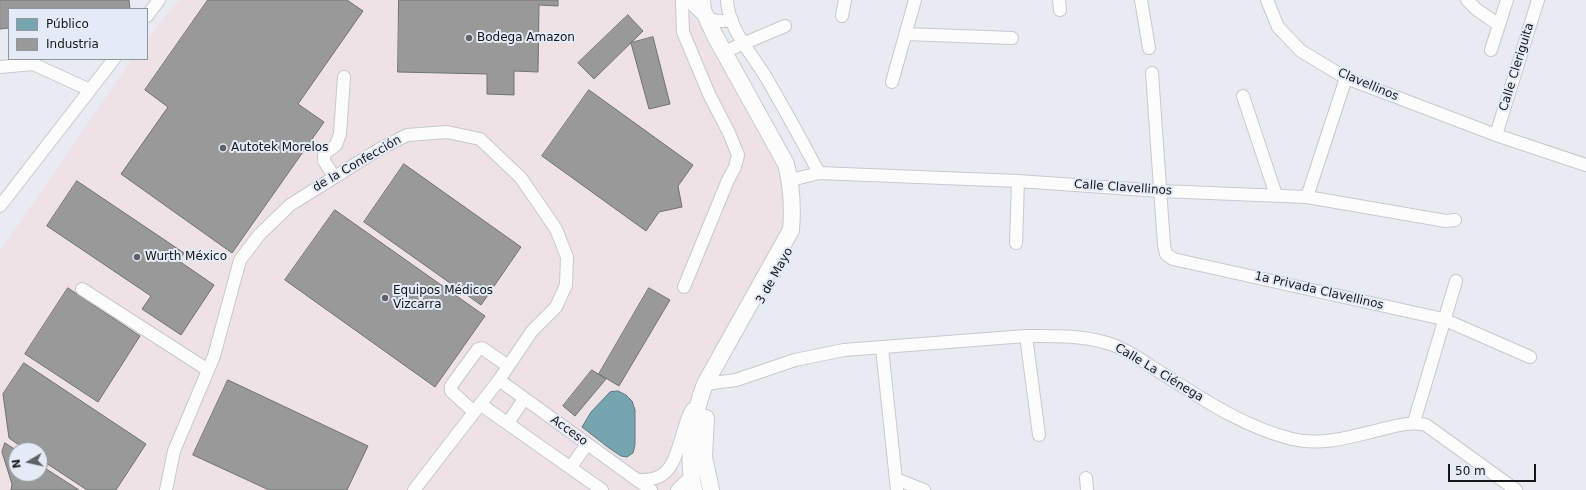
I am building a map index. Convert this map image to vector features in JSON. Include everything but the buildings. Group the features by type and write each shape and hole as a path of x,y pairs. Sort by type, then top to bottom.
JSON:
{"main road":[{"path":"702,0 703,10 720,21 714,36 795,179"},
{"name":"3 de Mayo","path":"711,490 704,461 705,421 710,398 708,388 792,249 800,223 802,197 795,179 786,146 738,45 720,21 712,0"},
{"path":"693,483 691,465 695,425 708,388"}],"street":[{"path":"148,15 159,0"},
{"path":"682,0 683,32 738,154 736,167 728,180 684,287"},
{"path":"688,0 720,21 728,0"},
{"path":"842,16 845,0"},
{"path":"892,82 915,0"},
{"path":"1141,0 1149,48"},
{"name":"Clavellinos","path":"1267,0 1278,27 1301,51 1346,78 1496,135 1586,165"},
{"path":"1467,0 1478,5 1499,25"},
{"path":"1491,50 1507,0"},
{"name":"Calle Cleriguita","path":"1496,135 1538,0"},
{"path":"785,26 738,45 766,78 819,173"},
{"path":"906,34 1012,38"},
{"path":"0,206 113,60"},
{"path":"0,67 33,64 90,90"},
{"name":"1a Privada Clavellinos","path":"1152,73 1164,245 1166,254 1173,259 1444,319 1530,357"},
{"path":"334,176 324,161 324,154 336,145 340,134 344,77"},
{"path":"1307,197 1346,78"},
{"path":"1243,96 1276,195"},
{"name":"de la Confección","path":"166,490 174,451 214,356 240,260 259,235 290,205 334,176 378,150 408,135 447,132 480,140 521,178 556,229 567,257 566,285 556,308 532,331 499,380 414,490"},
{"name":"Calle Clavellinos","path":"795,179 819,173 1018,181 1161,191 1276,195 1307,197 1446,221 1455,220"},
{"path":"1016,243 1018,181"},
{"path":"1456,281 1414,422 1426,425 1516,490"},
{"path":"82,289 208,370"},
{"path":"1026,336 1039,435"},
{"name":"Calle La Ciénega","path":"708,388 795,360 844,350 1026,336 1055,336 1108,343 1139,359 1238,420 1268,432 1294,439 1318,442 1340,439 1414,422"},
{"path":"508,366 482,348 478,349 451,386 451,391 477,408 508,423 602,490"},
{"path":"882,348 896,485 924,490"},
{"name":"Acceso","path":"499,380 651,490"},
{"path":"639,480 657,478 667,472 673,461 690,413 708,388"},
{"path":"508,423 524,399"},
{"path":"571,467 587,444"},
{"path":"677,490 693,483 704,461"}],"shaded area":[{"path":"179,0 675,0 703,26 786,183 783,230 672,435 682,490 0,490 0,251 131,60 148,60 148,37"}],"place":[{"name":"Bodega Amazon","path":"469,38"},
{"name":"Autotek Morelos","path":"223,148"},
{"name":"Wurth México","path":"137,257"},
{"name":"Equipos Médicos Vizcarra","path":"385,298"}]}
